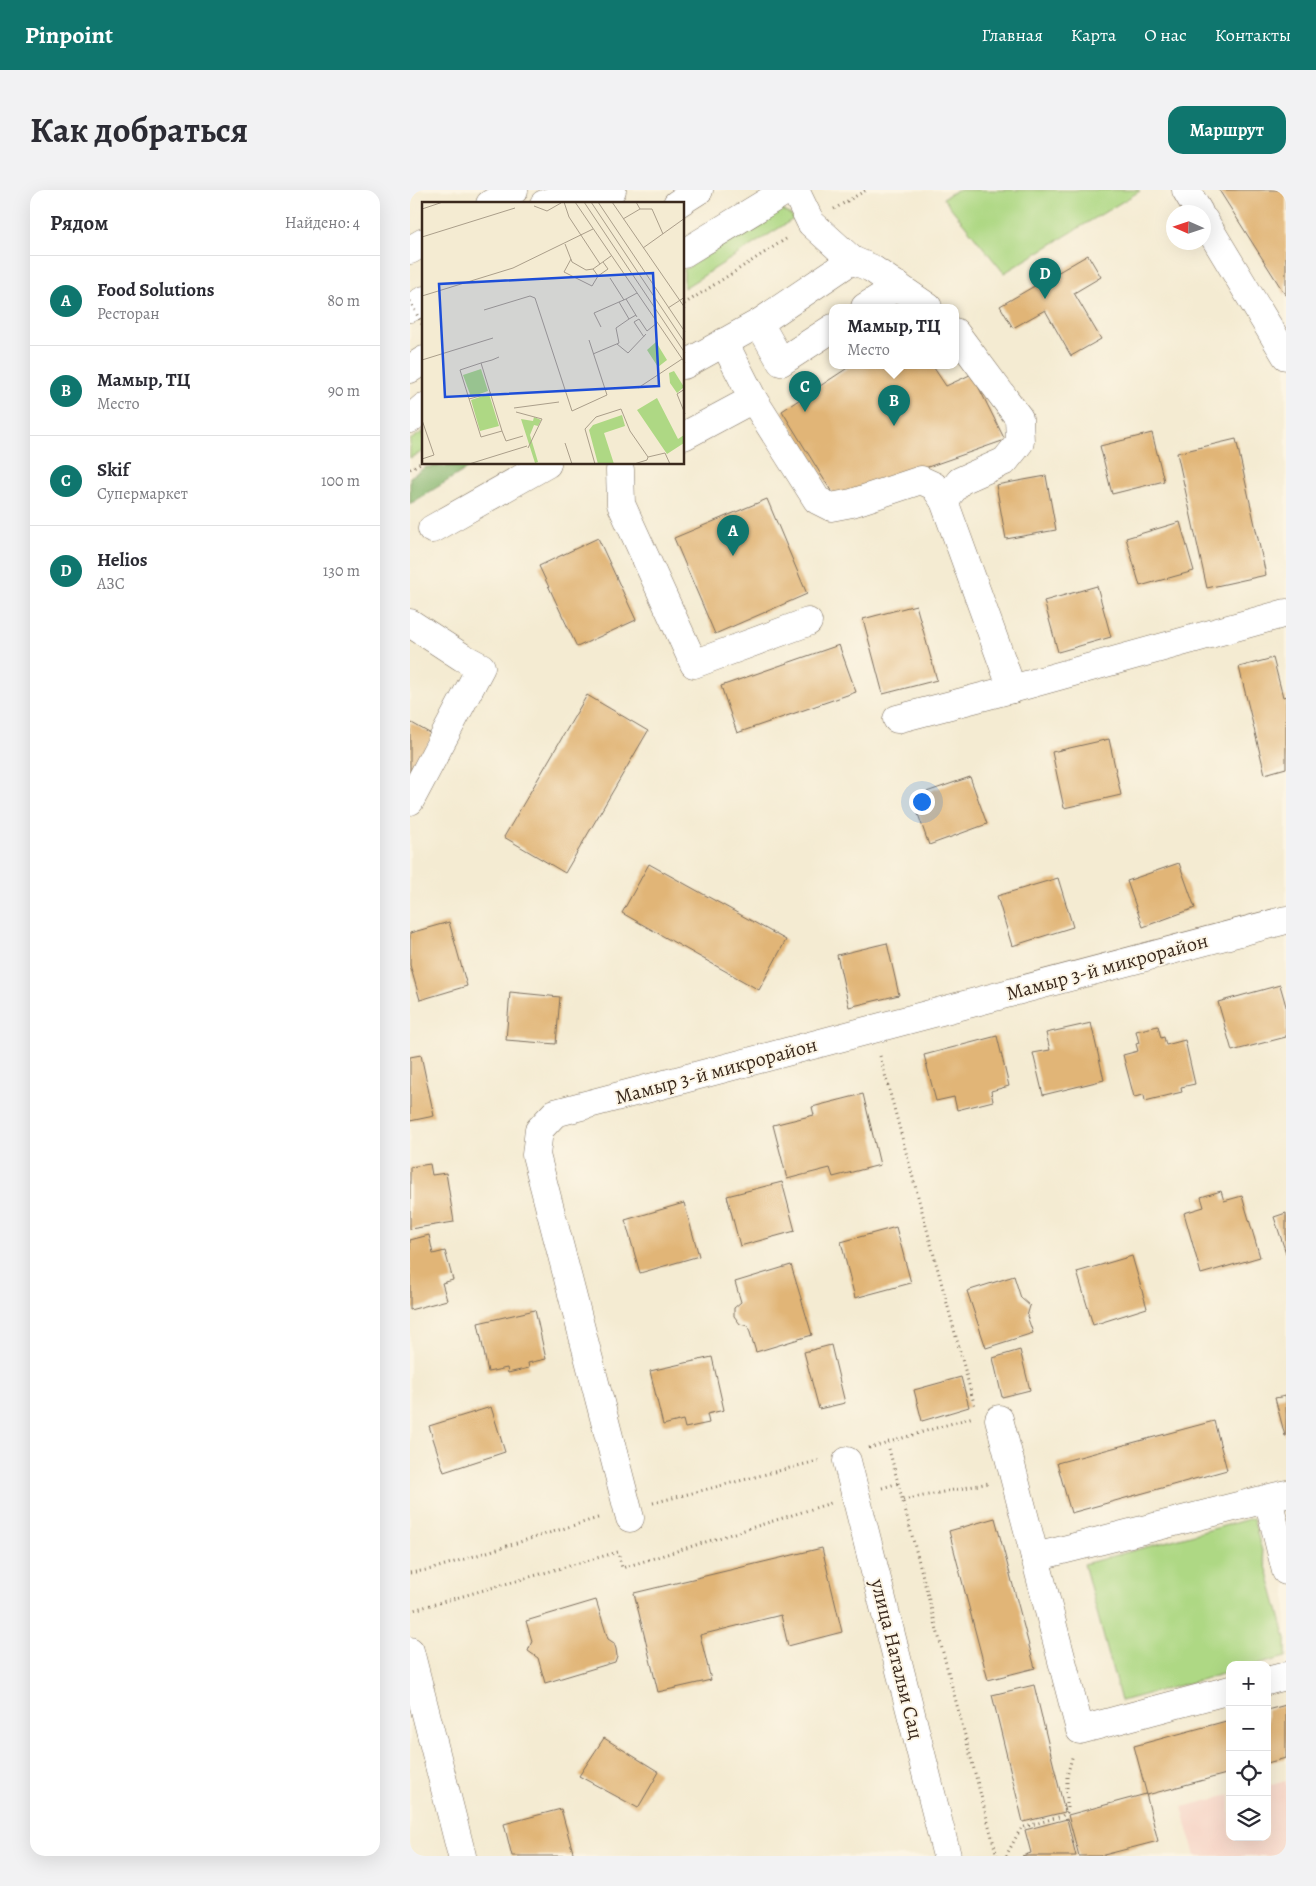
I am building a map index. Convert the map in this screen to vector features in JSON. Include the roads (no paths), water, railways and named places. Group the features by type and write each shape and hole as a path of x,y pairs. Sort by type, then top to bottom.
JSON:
{"street":[{"path":"493,202 514,190"},
{"path":"550,202 583,190"},
{"path":"592,202 612,190"},
{"path":"680,202 699,190"},
{"path":"685,252 787,190"},
{"path":"795,190 811,223 852,260 871,268 924,304"},
{"path":"1186,190 1195,205"},
{"path":"1211,232 1286,356"},
{"path":"410,250 422,245"},
{"path":"685,364 759,323 852,260"},
{"path":"870,304 898,286"},
{"path":"410,308 422,301"},
{"path":"759,323 781,362 829,331"},
{"path":"944,501 960,480 1005,461 1020,442 1019,418 959,337"},
{"path":"724,342 753,399 817,500 831,507 852,503 921,480 934,486 944,501 1012,689"},
{"path":"410,369 422,361"},
{"path":"685,435 753,399"},
{"path":"410,421 422,409"},
{"path":"410,421 422,415"},
{"path":"432,529 545,465"},
{"path":"623,466 621,504 694,664 808,622"},
{"path":"897,719 1012,689 1286,612"},
{"path":"410,623 462,657 482,667 410,801"},
{"name":"Мамыр 3-й микрорайон","path":"628,1514 536,1155 539,1130 555,1113 1286,920"},
{"path":"999,1419 1080,1730 1226,1691"},
{"name":"улица Натальи Сац","path":"848,1456 856,1496 947,1856"},
{"path":"1035,1557 1277,1497 1286,1571"},
{"path":"410,1651 462,1856"},
{"path":"1271,1680 1286,1676"}],"place":[{"name":"Helios","path":"1045,299"},
{"name":"Skif","path":"805,412"},
{"name":"Мамыр, ТЦ","path":"894,426"},
{"name":"Food Solutions","path":"733,556"}]}
